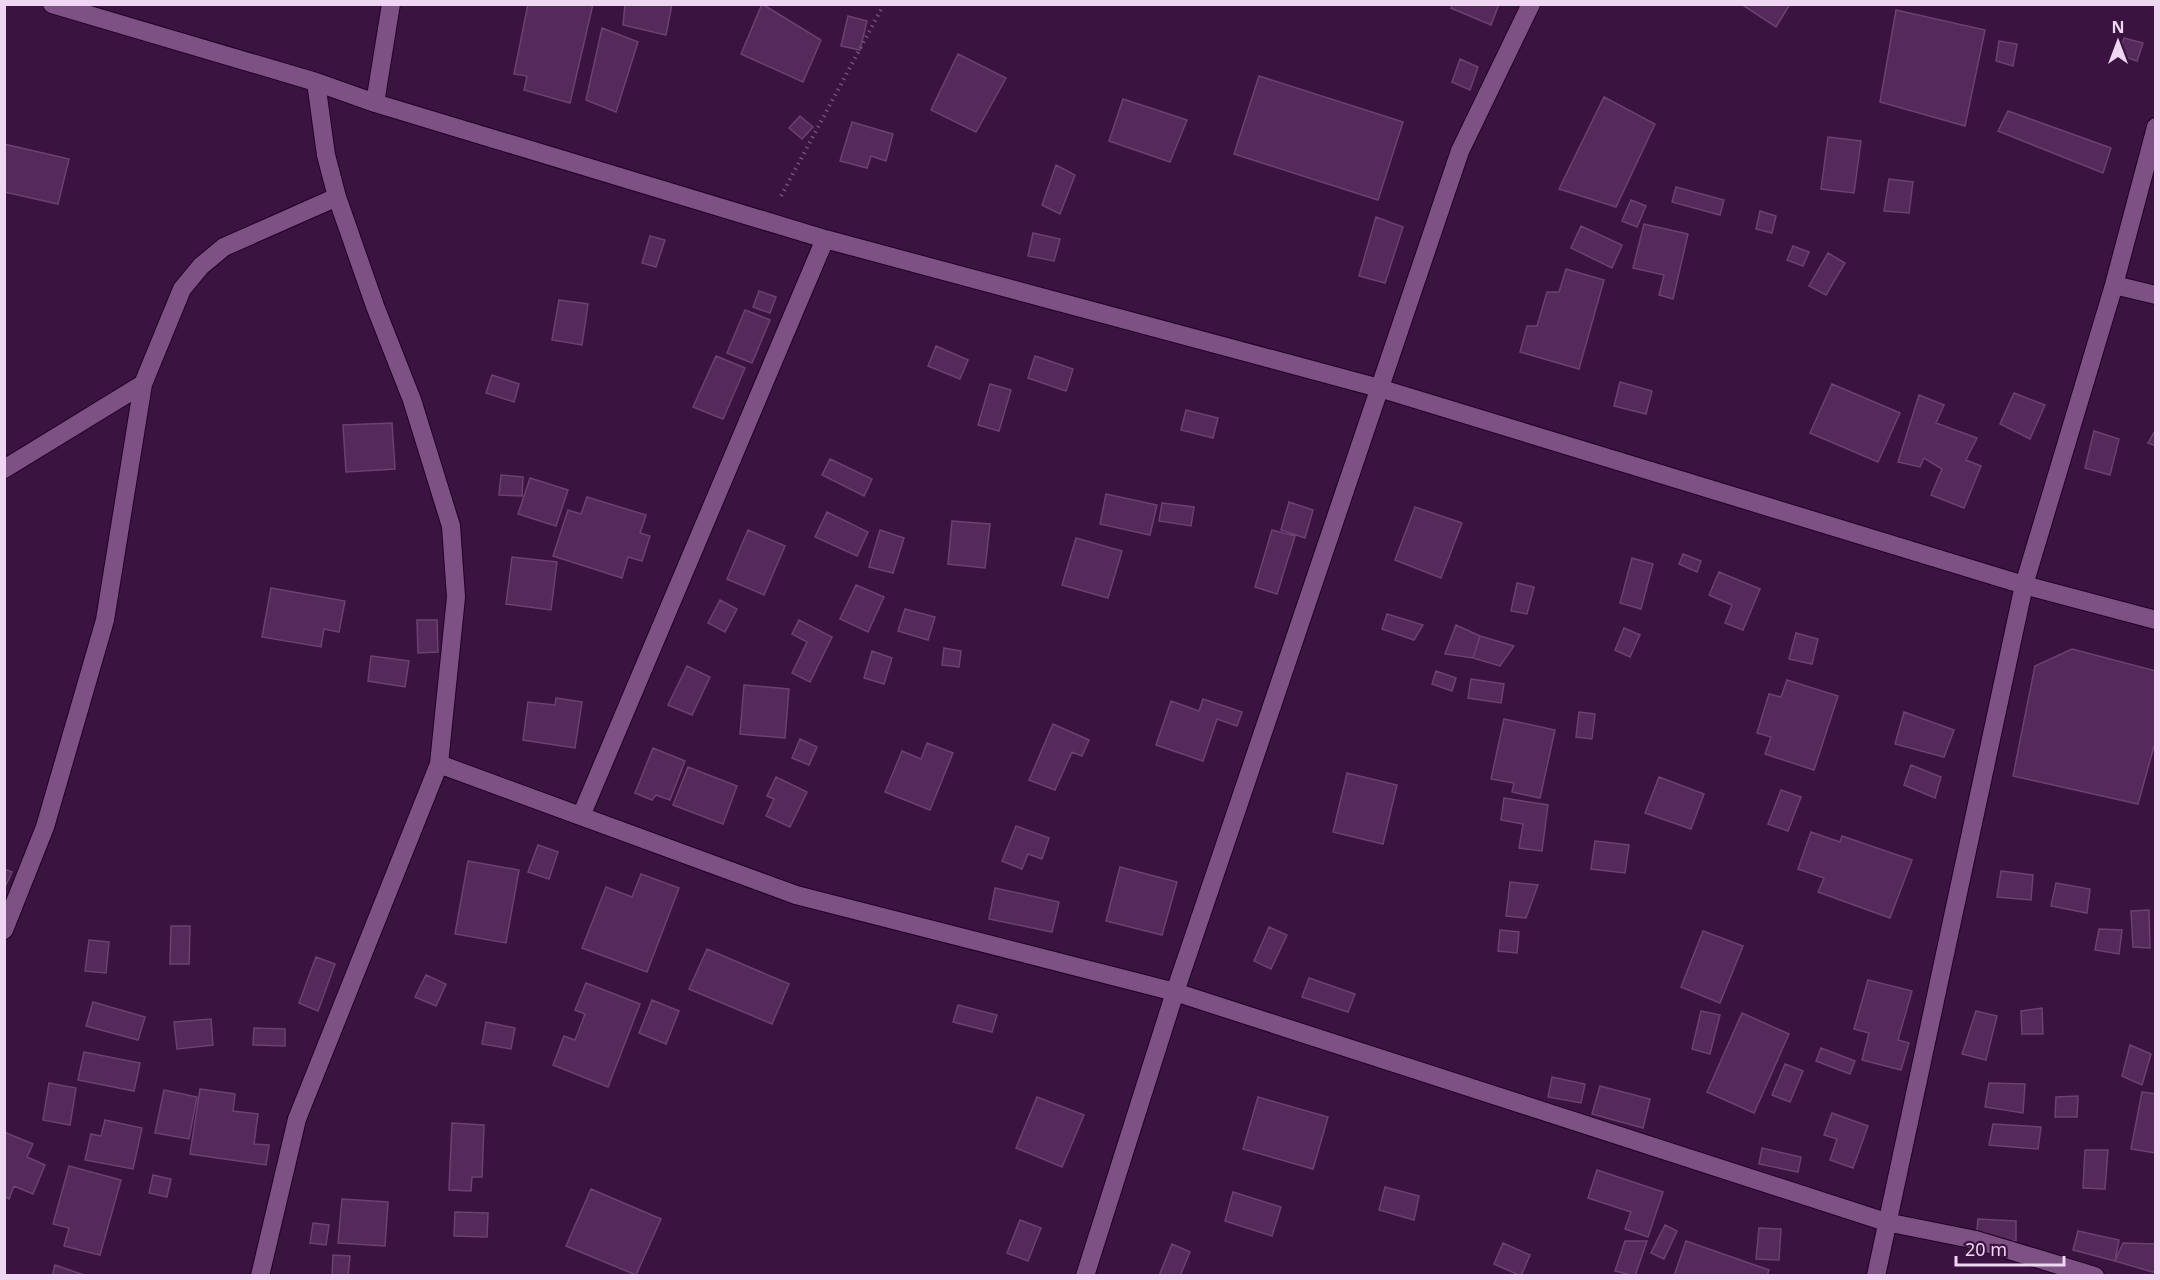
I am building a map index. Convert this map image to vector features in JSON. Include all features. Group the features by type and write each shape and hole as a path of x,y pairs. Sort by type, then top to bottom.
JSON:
{"street":[{"path":"52,4 316,82 375,103 825,239 1379,388 2024,585 2156,620"},
{"path":"375,103 391,4"},
{"path":"1085,1275 1175,992 1460,151 1531,4"},
{"path":"260,1275 297,1119 439,764 456,597 451,526 412,400 375,306 337,197 326,155 316,82"},
{"path":"1876,1275 2024,585 2114,285 2156,127"},
{"path":"4,930 45,827 105,620 143,384 182,289 201,266 224,247 337,197"},
{"path":"581,816 825,239"},
{"path":"2114,285 2156,295"},
{"path":"4,469 143,384"},
{"path":"439,764 796,895 1175,992 1886,1222 1976,1240 2094,1275"}],"path":[{"path":"768,221 884,4"}],"building":[{"path":"528,4 593,4 570,103 524,90 527,76 514,74"},
{"path":"625,4 672,4 666,35 623,25"},
{"path":"762,4 821,40 803,82 741,54"},
{"path":"1453,4 1499,4 1491,25 1451,8"},
{"path":"1741,4 1790,4 1776,27"},
{"path":"1896,10 1985,30 1965,126 1880,102"},
{"path":"848,16 867,21 860,50 841,46"},
{"path":"602,28 638,42 616,112 586,100"},
{"path":"2124,38 2143,43 2137,61 2119,55"},
{"path":"1999,41 2017,44 2013,66 1996,61"},
{"path":"958,54 1006,78 976,132 931,110"},
{"path":"1460,59 1478,67 1470,90 1452,82"},
{"path":"1259,76 1403,122 1378,200 1234,154"},
{"path":"1604,97 1655,124 1616,207 1559,189"},
{"path":"1123,99 1187,120 1170,162 1109,141"},
{"path":"2008,111 2111,148 2103,173 1998,131"},
{"path":"800,116 813,127 802,139 789,128"},
{"path":"852,122 893,134 886,161 871,156 867,168 840,161"},
{"path":"1828,137 1861,141 1854,193 1821,189"},
{"path":"4,144 69,159 58,204 4,192"},
{"path":"1056,165 1075,175 1060,214 1042,205"},
{"path":"1889,179 1913,182 1909,213 1884,211"},
{"path":"1676,187 1724,200 1720,215 1672,202"},
{"path":"1631,200 1646,206 1637,227 1622,221"},
{"path":"1760,211 1776,216 1772,233 1756,229"},
{"path":"1376,217 1403,227 1385,283 1359,276"},
{"path":"1644,224 1688,234 1673,299 1659,295 1664,275 1633,268"},
{"path":"1581,226 1622,245 1612,268 1571,248"},
{"path":"1033,233 1060,239 1054,261 1028,256"},
{"path":"650,236 665,240 656,267 642,263"},
{"path":"1793,246 1809,252 1803,266 1787,260"},
{"path":"1828,253 1845,263 1826,295 1809,286"},
{"path":"1566,269 1604,280 1579,369 1520,352 1527,326 1537,326 1547,292 1559,292"},
{"path":"759,291 776,297 770,313 753,307"},
{"path":"559,300 588,304 582,345 552,340"},
{"path":"745,310 770,320 752,363 727,353"},
{"path":"936,346 968,360 960,379 928,366"},
{"path":"716,356 745,368 723,419 693,407"},
{"path":"1035,356 1073,369 1066,391 1028,378"},
{"path":"492,375 519,384 514,402 486,393"},
{"path":"1620,382 1652,391 1646,414 1614,406"},
{"path":"990,384 1011,390 999,431 978,425"},
{"path":"1832,384 1900,413 1878,462 1810,433"},
{"path":"2014,393 2045,405 2030,439 2000,424"},
{"path":"1919,395 1944,405 1936,423 1977,438 1966,460 1981,466 1964,508 1931,495 1942,469 1924,458 1920,467 1898,462"},
{"path":"1186,410 1218,418 1213,438 1181,430"},
{"path":"392,423 395,469 346,472 343,425"},
{"path":"2156,429 2156,446 2148,443"},
{"path":"2094,431 2119,439 2110,475 2085,468"},
{"path":"830,459 872,479 864,496 822,475"},
{"path":"501,475 523,477 522,496 499,495"},
{"path":"530,478 568,490 556,526 518,514"},
{"path":"1106,494 1157,505 1150,535 1100,524"},
{"path":"587,497 646,515 640,533 650,536 642,561 628,557 622,578 553,556 568,510 581,514"},
{"path":"1289,502 1313,510 1305,538 1281,530"},
{"path":"1162,503 1194,507 1191,526 1159,521"},
{"path":"1415,507 1462,523 1441,578 1395,560"},
{"path":"827,512 868,532 857,556 815,537"},
{"path":"952,521 990,524 985,568 948,564"},
{"path":"748,530 785,546 764,595 727,579"},
{"path":"880,530 904,538 893,573 869,567"},
{"path":"1272,530 1295,536 1277,594 1255,587"},
{"path":"1076,538 1122,551 1108,598 1062,585"},
{"path":"1683,554 1701,561 1697,572 1679,564"},
{"path":"512,557 557,562 551,610 506,604"},
{"path":"1632,558 1653,564 1641,609 1620,603"},
{"path":"1719,572 1760,589 1743,630 1725,623 1732,605 1709,595"},
{"path":"1517,583 1534,587 1527,614 1511,611"},
{"path":"856,585 884,597 868,632 840,619"},
{"path":"271,588 345,601 339,632 324,629 321,647 262,637"},
{"path":"720,600 737,609 725,632 708,623"},
{"path":"905,609 935,617 928,640 898,631"},
{"path":"1387,614 1423,625 1414,640 1382,629"},
{"path":"417,620 437,620 438,652 418,653"},
{"path":"799,620 832,637 810,682 792,673 807,642 792,634"},
{"path":"1456,625 1480,636 1473,658 1445,654"},
{"path":"1624,628 1640,635 1630,657 1615,650"},
{"path":"1796,633 1818,639 1812,664 1789,659"},
{"path":"1480,636 1514,646 1500,666 1473,658"},
{"path":"944,648 961,651 959,667 942,665"},
{"path":"2072,649 2156,671 2156,739 2138,804 2013,776 2035,666"},
{"path":"872,651 892,658 884,684 864,678"},
{"path":"371,656 409,661 405,687 368,681"},
{"path":"687,666 710,677 692,715 668,705"},
{"path":"1436,671 1456,678 1452,691 1432,684"},
{"path":"1471,679 1504,684 1501,703 1468,698"},
{"path":"1787,680 1838,696 1814,770 1765,754 1771,737 1757,733 1769,694 1781,697"},
{"path":"744,685 789,689 785,738 740,734"},
{"path":"556,698 582,702 575,748 523,740 528,702 555,705"},
{"path":"1203,699 1242,712 1237,726 1217,719 1203,761 1156,745 1171,701 1199,711"},
{"path":"1579,712 1595,714 1592,739 1576,737"},
{"path":"1904,712 1954,730 1944,757 1895,744"},
{"path":"1504,719 1555,730 1540,798 1512,792 1514,783 1491,779"},
{"path":"1053,724 1089,740 1082,756 1072,752 1055,790 1029,780"},
{"path":"800,739 817,747 809,765 792,758"},
{"path":"927,743 953,753 930,810 885,792 902,751 921,759"},
{"path":"653,748 685,761 670,800 656,795 652,800 635,793"},
{"path":"1911,765 1941,777 1935,798 1904,785"},
{"path":"688,767 737,786 723,824 673,805"},
{"path":"1347,773 1397,785 1383,844 1333,832"},
{"path":"776,777 807,792 790,827 766,816 774,799 767,796"},
{"path":"1659,777 1704,794 1691,829 1645,813"},
{"path":"1781,790 1801,797 1788,831 1768,824"},
{"path":"1504,798 1548,805 1542,851 1519,848 1523,824 1501,820"},
{"path":"1016,826 1049,838 1042,859 1028,854 1022,869 1002,861"},
{"path":"1811,832 1840,842 1842,836 1912,860 1890,918 1818,892 1824,878 1798,869"},
{"path":"1595,841 1629,845 1625,873 1591,869"},
{"path":"538,845 558,852 549,879 528,872"},
{"path":"468,861 519,870 506,943 455,934"},
{"path":"1120,867 1177,882 1162,935 1106,921"},
{"path":"4,869 12,872 5,887 4,886"},
{"path":"2001,871 2033,875 2031,900 1997,897"},
{"path":"641,874 679,888 647,972 582,948 606,887 632,897"},
{"path":"1510,882 1538,885 1526,918 1506,916"},
{"path":"2056,883 2090,889 2087,913 2051,906"},
{"path":"995,888 1059,902 1052,932 989,919"},
{"path":"2149,910 2150,948 2133,947 2131,911"},
{"path":"171,926 190,926 189,964 170,964"},
{"path":"1269,927 1287,935 1271,969 1254,961"},
{"path":"2099,929 2122,930 2119,954 2095,950"},
{"path":"1500,930 1519,932 1517,953 1498,951"},
{"path":"1703,931 1743,946 1720,1003 1681,987"},
{"path":"89,940 109,942 106,973 85,971"},
{"path":"707,949 789,984 772,1024 689,989"},
{"path":"316,957 335,964 318,1011 299,1003"},
{"path":"426,975 446,984 436,1006 415,997"},
{"path":"1309,978 1355,994 1348,1012 1302,997"},
{"path":"1868,980 1912,991 1898,1040 1909,1043 1901,1070 1862,1060 1869,1033 1854,1029"},
{"path":"586,983 640,1004 608,1087 553,1065 564,1036 575,1040 585,1014 575,1010"},
{"path":"652,1000 679,1011 666,1044 639,1033"},
{"path":"93,1002 145,1017 138,1040 86,1026"},
{"path":"958,1005 997,1015 992,1032 953,1022"},
{"path":"2042,1008 2043,1034 2022,1034 2021,1011"},
{"path":"1701,1011 1720,1015 1710,1054 1692,1049"},
{"path":"1976,1011 1997,1016 1986,1060 1962,1054"},
{"path":"1742,1013 1789,1034 1754,1113 1707,1092"},
{"path":"211,1019 213,1045 177,1049 174,1022"},
{"path":"486,1022 515,1028 511,1049 482,1044"},
{"path":"254,1028 285,1029 285,1046 253,1045"},
{"path":"2130,1045 2151,1054 2142,1085 2122,1076"},
{"path":"1821,1048 1855,1061 1850,1074 1816,1061"},
{"path":"84,1052 140,1063 134,1091 78,1080"},
{"path":"1785,1064 1803,1071 1790,1102 1772,1095"},
{"path":"1552,1077 1585,1084 1581,1103 1548,1097"},
{"path":"49,1083 76,1088 70,1125 43,1120"},
{"path":"1989,1083 2025,1084 2023,1113 1985,1107"},
{"path":"1600,1086 1650,1099 1643,1128 1592,1114"},
{"path":"200,1089 235,1094 233,1111 258,1114 254,1144 269,1145 266,1165 190,1154"},
{"path":"164,1090 197,1097 189,1139 155,1133"},
{"path":"2142,1092 2156,1094 2156,1153 2131,1149"},
{"path":"2078,1096 2077,1117 2055,1117 2056,1097"},
{"path":"1037,1097 1084,1115 1062,1167 1016,1148"},
{"path":"1258,1097 1328,1117 1313,1169 1243,1149"},
{"path":"1832,1113 1868,1126 1853,1168 1830,1160 1837,1139 1824,1135"},
{"path":"105,1120 142,1128 133,1169 85,1160 91,1134 101,1136"},
{"path":"452,1123 484,1125 482,1177 472,1177 471,1191 449,1190"},
{"path":"1993,1124 2041,1127 2038,1149 1989,1145"},
{"path":"4,1132 33,1144 27,1157 45,1165 33,1194 14,1186 9,1199 4,1196"},
{"path":"1762,1148 1801,1157 1798,1172 1759,1164"},
{"path":"2085,1150 2108,1150 2105,1189 2083,1188"},
{"path":"69,1166 121,1180 100,1255 64,1246 69,1228 53,1224"},
{"path":"1597,1170 1663,1192 1648,1237 1625,1229 1631,1212 1588,1198"},
{"path":"153,1175 171,1179 167,1197 149,1193"},
{"path":"1385,1187 1419,1196 1414,1220 1379,1210"},
{"path":"591,1189 661,1219 636,1275 566,1246"},
{"path":"1233,1192 1281,1207 1272,1236 1225,1221"},
{"path":"342,1199 388,1202 385,1246 338,1243"},
{"path":"455,1212 488,1213 487,1237 454,1236"},
{"path":"1978,1219 2016,1221 2016,1241 1976,1240"},
{"path":"1020,1220 1041,1228 1028,1261 1007,1253"},
{"path":"313,1223 329,1225 326,1245 310,1243"},
{"path":"1665,1225 1677,1231 1664,1259 1651,1253"},
{"path":"1759,1228 1781,1229 1779,1260 1756,1259"},
{"path":"2078,1231 2119,1240 2115,1261 2073,1250"},
{"path":"1625,1241 1647,1241 1635,1276 1615,1271"},
{"path":"1686,1241 1769,1270 1767,1276 1674,1276"},
{"path":"1503,1243 1530,1255 1521,1276 1494,1264"},
{"path":"2123,1243 2156,1244 2156,1273 2115,1261"},
{"path":"1172,1244 1190,1252 1180,1276 1159,1276"},
{"path":"333,1255 350,1256 348,1276 332,1276"},
{"path":"55,1265 87,1276 52,1276"}]}
